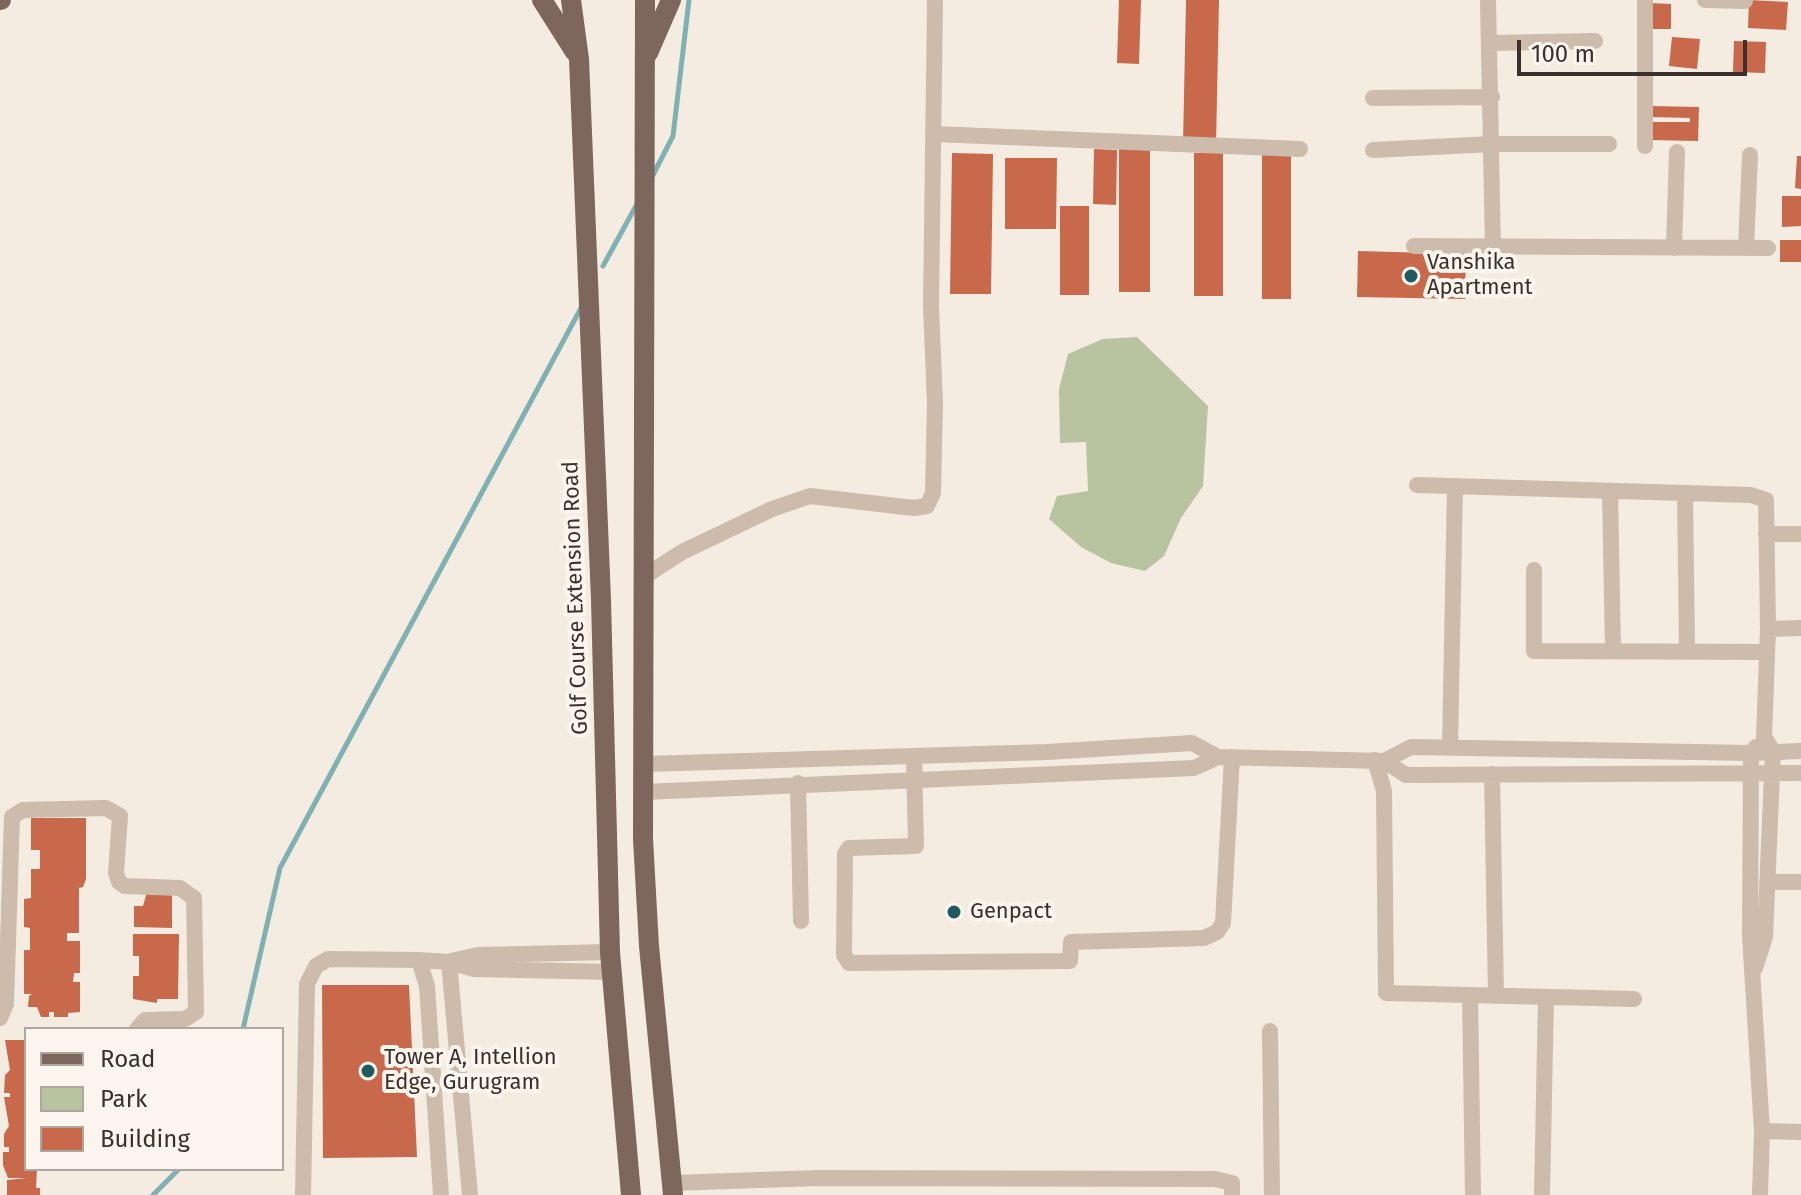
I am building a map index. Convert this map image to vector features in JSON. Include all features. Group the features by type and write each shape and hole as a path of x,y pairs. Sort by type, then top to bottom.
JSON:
{"main road":[{"path":"542,0 579,59"},
{"name":"Golf Course Extension Road","path":"571,0 579,59 601,600 611,962 631,1195"},
{"path":"645,0 644,792 649,946 673,1189"},
{"path":"646,56 667,16 671,0"}],"street":[{"path":"645,576 682,552 772,509 810,496 914,508 927,506 933,493 935,0"},
{"path":"1488,0 1493,249"},
{"path":"1645,0 1645,146"},
{"path":"1705,0 1745,1"},
{"path":"1489,43 1595,41"},
{"path":"1373,98 1492,97"},
{"path":"934,134 1300,149"},
{"path":"1373,150 1492,144 1609,144"},
{"path":"1674,248 1677,152"},
{"path":"1746,248 1750,155"},
{"path":"1414,246 1493,249 1768,248"},
{"path":"1417,485 1751,495 1766,500 1768,629 1765,652 1772,773 1765,937 1755,968"},
{"path":"1450,748 1455,486"},
{"path":"1610,491 1613,651"},
{"path":"1685,493 1687,651"},
{"path":"1766,534 1801,534"},
{"path":"1534,570 1534,651 1765,652"},
{"path":"1768,629 1801,628"},
{"path":"645,764 1192,743 1225,757"},
{"path":"644,792 1194,768 1225,757 1380,761 1411,747 1751,753 1769,744 1801,751"},
{"path":"1751,753 1750,936 1755,968 1762,1131 1760,1195"},
{"path":"914,756 916,846 849,848 845,854 844,955 849,963 1070,961 1071,942 1204,938 1217,932 1223,923 1225,757"},
{"path":"860,758 861,782"},
{"path":"1380,761 1406,775 1801,773"},
{"path":"1380,761 1384,791 1386,993 1634,999"},
{"path":"1492,774 1496,996"},
{"path":"798,783 801,921"},
{"path":"0,1018 6,1004 4,919 12,817 23,810 114,810 120,816 116,873 119,882 125,886 180,888 194,898 196,1012 185,1019 145,1020 139,1027"},
{"path":"1767,882 1801,882"},
{"path":"303,1195 307,984 316,966 328,959 449,962 474,969 611,962"},
{"path":"419,960 427,986 439,1120 441,1195"},
{"path":"449,962 470,1195"},
{"path":"1470,995 1473,1195"},
{"path":"1542,1195 1546,997"},
{"path":"1270,1031 1272,1195"},
{"path":"439,1120 465,1118"},
{"path":"1762,1131 1801,1132"},
{"path":"673,1189 1215,1179 1232,1183 1232,1195"}],"green space":[{"path":"1137,337 1208,406 1203,486 1181,518 1164,556 1145,571 1111,563 1081,547 1049,519 1057,496 1088,491 1086,442 1060,443 1059,389 1068,354 1103,339"}],"building":[{"path":"1119,0 1141,0 1139,64 1117,63"},
{"path":"1186,0 1219,0 1216,144 1183,144"},
{"path":"1749,0 1788,2 1786,30 1748,28"},
{"path":"1650,3 1671,4 1671,29 1650,29"},
{"path":"1672,37 1700,39 1697,69 1669,66"},
{"path":"1734,41 1766,42 1765,73 1733,72"},
{"path":"1651,106 1699,107 1698,141 1651,140 1652,122 1690,122 1690,118 1651,117"},
{"path":"1119,148 1150,148 1150,292 1119,292"},
{"path":"1094,149 1117,150 1116,205 1093,204"},
{"path":"952,153 993,154 991,294 950,294"},
{"path":"1194,153 1223,153 1223,296 1194,296"},
{"path":"1262,155 1291,155 1291,299 1262,299"},
{"path":"1797,156 1801,156 1801,189 1795,188"},
{"path":"1005,158 1057,158 1056,229 1005,229"},
{"path":"1782,196 1801,196 1801,226 1782,227"},
{"path":"1060,206 1089,206 1089,295 1060,295"},
{"path":"1780,240 1801,240 1801,262 1780,262"},
{"name":"Vanshika Apartment","path":"1358,251 1466,254 1465,299 1357,297"},
{"path":"31,818 86,818 86,879 83,887 79,888 79,933 67,933 67,941 80,941 80,973 74,973 73,982 80,982 80,1012 68,1013 68,1017 54,1017 54,1012 49,1012 49,1017 41,1017 37,1007 28,1007 32,994 24,994 24,950 30,950 30,928 24,927 24,899 31,898 31,869 40,869 40,850 31,850"},
{"path":"147,892 172,892 172,928 134,927 134,906 143,906"},
{"path":"133,934 179,934 178,999 157,999 157,1003 133,999 133,976 139,976 139,956 133,956"},
{"name":"Tower A, Intellion Edge, Gurugram","path":"322,985 409,985 417,1157 323,1158"},
{"path":"5,1040 24,1040 24,1171 37,1171 36,1188 40,1188 40,1195 7,1195 7,1180 27,1178 8,1178 3,1165 3,1152 9,1152 9,1147 4,1147 4,1134 9,1126 4,1097 10,1097 10,1093 4,1093 5,1075 10,1070"}],"waterway":[{"path":"653,175 673,136 689,0"},
{"path":"603,266 637,204"},
{"path":"243,1027 280,868 581,308"},
{"path":"153,1195 177,1171"}],"place":[{"name":"Vanshika Apartment","path":"1411,276"},
{"name":"Genpact","path":"954,912"},
{"name":"Tower A, Intellion Edge, Gurugram","path":"368,1071"}]}
